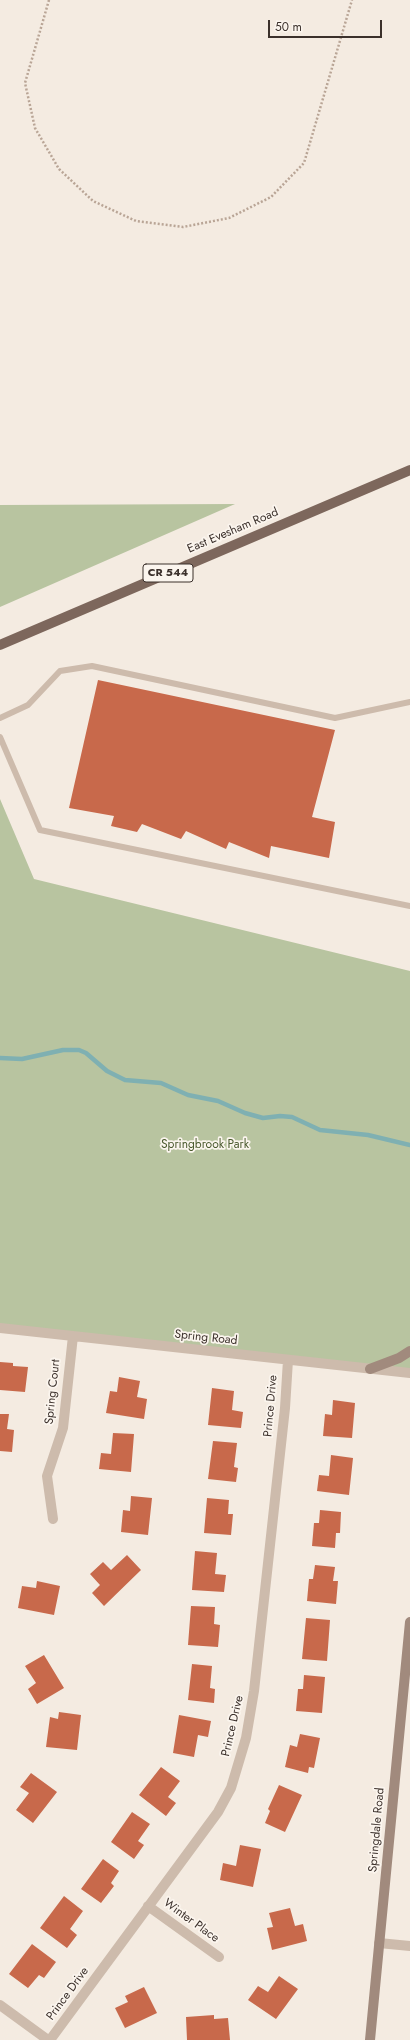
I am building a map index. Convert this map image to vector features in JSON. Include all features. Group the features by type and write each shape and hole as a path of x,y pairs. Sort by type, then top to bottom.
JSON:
{"main road":[{"name":"East Evesham Road","path":"0,644 410,470"},
{"path":"370,1368 399,1358 410,1351"},
{"name":"Springdale Road","path":"370,2040 410,1622"}],"street":[{"name":"Spring Road","path":"0,1328 410,1373"},
{"name":"Spring Court","path":"53,1519 47,1476 63,1428 72,1336"},
{"name":"Prince Drive","path":"49,2040 218,1812 231,1788 246,1738 254,1691 285,1408 288,1360"},
{"name":"Winter Place","path":"148,1906 219,1957"},
{"path":"379,1943 410,1946"},
{"path":"0,2005 49,2040"}],"lane":[{"path":"0,718 28,705 60,671 92,666 335,718 410,702"},
{"path":"0,737 40,830 410,906"}],"path":[{"path":"49,0 25,83 35,128 59,169 93,201 136,221 183,227 229,218 236,215 271,196 304,163 352,0"}],"green space":[{"path":"235,504 0,607 0,505"},
{"name":"Springbrook Park","path":"0,799 34,879 410,971 410,1373 0,1328"}],"building":[{"path":"98,680 335,730 312,817 335,822 329,858 271,846 269,858 229,842 226,849 186,831 181,839 142,824 137,832 111,826 114,816 69,808"},
{"path":"0,1362 13,1363 13,1366 28,1367 25,1392 0,1390"},
{"path":"119,1377 140,1381 137,1397 147,1399 144,1419 106,1413 110,1391 117,1392"},
{"path":"212,1388 234,1391 232,1410 243,1412 241,1428 208,1425"},
{"path":"333,1400 355,1403 352,1438 323,1436 325,1414 332,1415"},
{"path":"0,1414 9,1414 7,1429 14,1430 12,1452 0,1451"},
{"path":"113,1433 134,1434 131,1472 99,1469 101,1453 111,1454"},
{"path":"213,1441 237,1443 234,1467 238,1468 236,1482 208,1479"},
{"path":"331,1455 353,1458 349,1495 317,1491 319,1475 329,1476"},
{"path":"131,1496 152,1498 148,1535 121,1532 123,1510 130,1511"},
{"path":"207,1498 229,1500 228,1514 233,1514 231,1535 204,1533"},
{"path":"320,1510 341,1512 340,1533 336,1533 335,1548 312,1546 314,1523 319,1523"},
{"path":"195,1551 217,1553 215,1574 226,1575 224,1592 192,1590"},
{"path":"127,1555 141,1570 104,1606 92,1593 100,1585 90,1574 103,1562 111,1570"},
{"path":"315,1565 335,1567 333,1581 338,1581 336,1604 307,1601 309,1579 313,1579"},
{"path":"37,1581 60,1586 54,1615 18,1608 22,1586 36,1588"},
{"path":"191,1606 215,1607 214,1624 220,1625 218,1647 188,1645"},
{"path":"306,1618 330,1620 327,1661 302,1659"},
{"path":"44,1655 64,1688 37,1704 28,1689 36,1683 25,1666"},
{"path":"192,1664 212,1666 210,1688 215,1689 214,1703 188,1700"},
{"path":"304,1675 325,1677 322,1713 296,1711 298,1689 303,1689"},
{"path":"59,1712 81,1715 77,1750 46,1747 50,1717 58,1719"},
{"path":"179,1715 211,1721 208,1737 198,1735 194,1757 173,1753"},
{"path":"300,1734 320,1738 314,1768 309,1767 308,1773 285,1767 290,1745 297,1747"},
{"path":"161,1767 180,1781 168,1797 176,1803 166,1816 139,1795"},
{"path":"31,1773 57,1792 33,1823 16,1810 29,1793 20,1787"},
{"path":"279,1785 302,1795 285,1832 265,1823 270,1811 268,1809"},
{"path":"132,1812 150,1824 138,1841 144,1845 134,1859 111,1842"},
{"path":"240,1845 261,1849 253,1887 220,1880 223,1863 236,1866"},
{"path":"103,1859 119,1871 111,1883 114,1886 101,1903 81,1889"},
{"path":"64,1896 83,1911 70,1929 77,1935 67,1948 40,1928"},
{"path":"290,1908 295,1926 303,1924 307,1941 272,1950 267,1928 273,1927 269,1913"},
{"path":"32,1944 56,1962 44,1978 39,1975 28,1988 9,1974"},
{"path":"279,1976 298,1989 276,2019 248,2000 258,1986 268,1992"},
{"path":"144,1987 157,2013 125,2028 115,2008 128,2002 125,1996"},
{"path":"214,2015 214,2019 228,2018 230,2040 187,2040 186,2017"}],"waterway":[{"path":"0,1058 22,1059 63,1050 79,1050 86,1053 107,1071 125,1080 161,1083 188,1095 218,1101 245,1113 263,1118 280,1116 292,1117 320,1130 368,1135 410,1145"}]}
